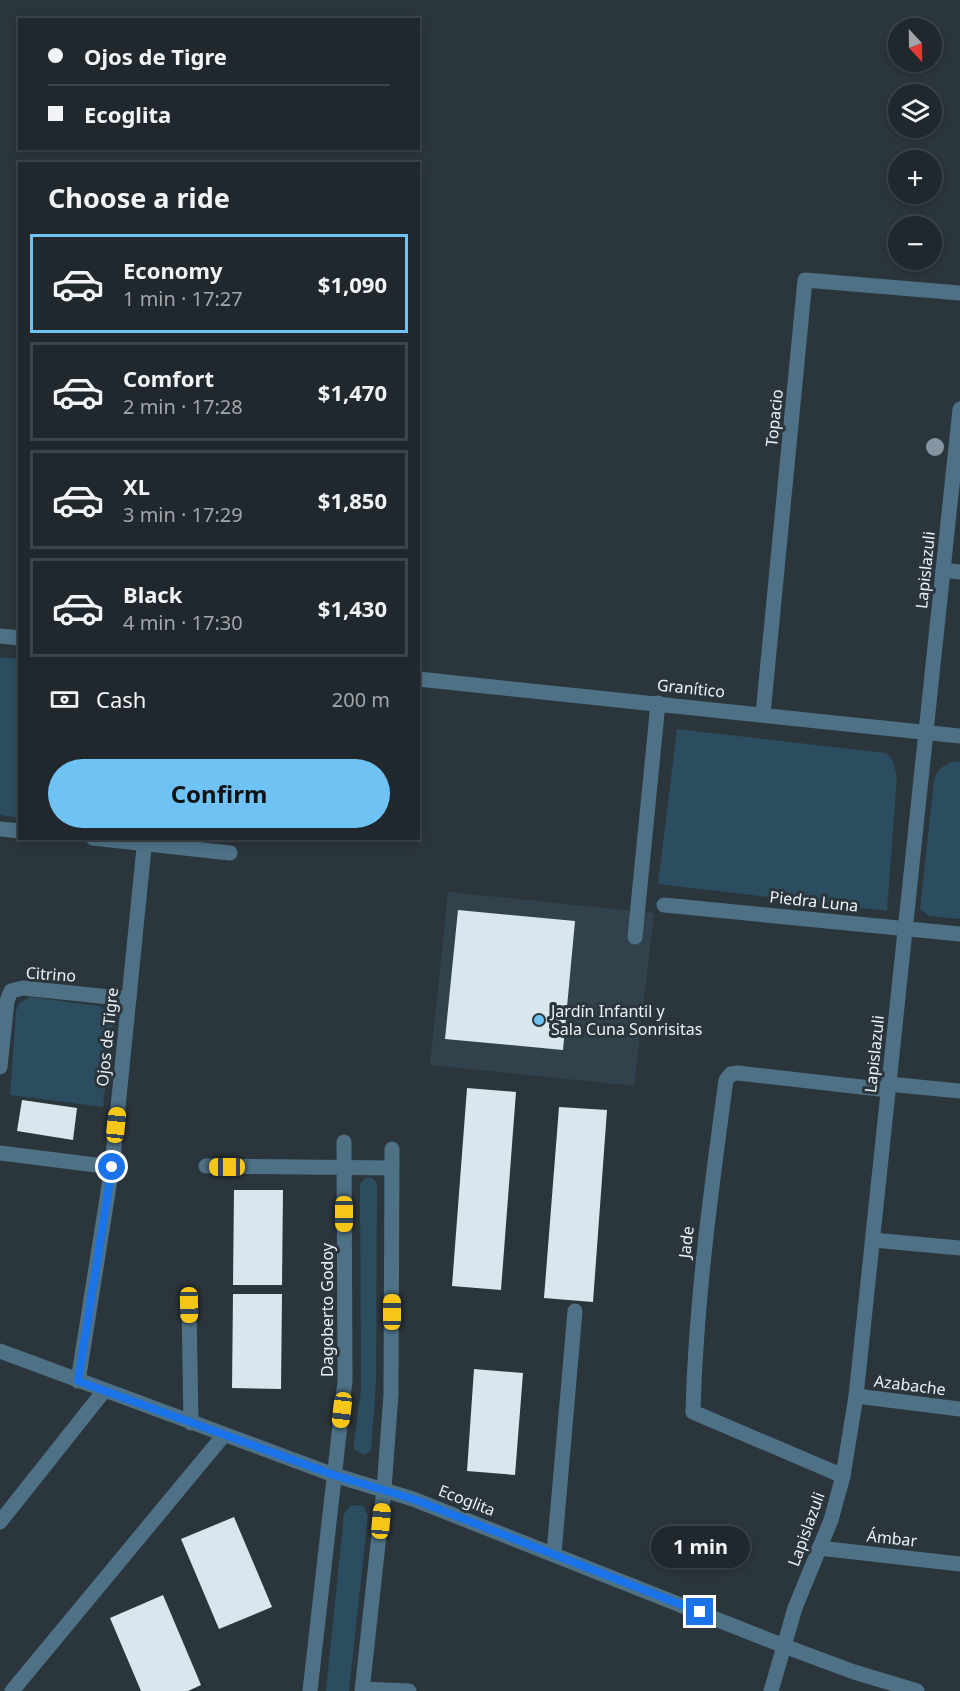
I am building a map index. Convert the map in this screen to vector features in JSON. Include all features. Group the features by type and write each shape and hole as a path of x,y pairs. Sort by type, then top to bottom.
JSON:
{"street":[{"name":"Topacio","path":"763,714 805,280 960,293"},
{"name":"Lapislazuli","path":"771,1691 795,1608 831,1520 843,1476 856,1396 960,408"},
{"path":"943,570 960,572"},
{"path":"0,636 18,638"},
{"name":"Granítico","path":"420,679 960,736"},
{"path":"635,937 658,703"},
{"path":"0,829 18,831"},
{"path":"128,840 230,853"},
{"name":"Ojos de Tigre","path":"78,1381 112,1167 145,841"},
{"name":"Piedra Luna","path":"664,905 960,934"},
{"name":"Citrino","path":"0,1067 7,1001 11,991 23,988 129,999"},
{"name":"Jade","path":"843,1476 693,1412 695,1341 703,1248 726,1080 731,1074 888,1087"},
{"path":"888,1087 960,1091"},
{"name":"Dagoberto Godoy","path":"310,1691 346,1373 344,1142"},
{"path":"392,1149 392,1383 384,1489 362,1690 409,1691"},
{"path":"0,1153 112,1167"},
{"path":"206,1166 392,1168"},
{"path":"873,1240 960,1248"},
{"path":"189,1305 191,1423"},
{"path":"554,1553 575,1311"},
{"name":"Ecoglita","path":"0,1351 334,1475 384,1489 554,1553 784,1646 854,1672 917,1691"},
{"path":"0,1522 104,1391"},
{"name":"Azabache","path":"856,1396 960,1409"},
{"path":"12,1691 224,1435"},
{"name":"Ámbar","path":"819,1548 960,1564"}],"shaded area":[{"path":"0,657 18,659 18,818 0,815"},
{"path":"677,729 886,753 892,759 897,776 887,911 658,884"},
{"path":"954,761 960,762 960,919 929,916 920,909 934,780 941,768"},
{"name":"Jardín Infantil y Sala Cuna Sonrisitas","path":"448,892 654,913 634,1086 430,1065"},
{"path":"30,997 99,1006 111,1014 113,1021 103,1107 10,1095 16,1011 19,1003"},
{"path":"365,1178 372,1178 377,1184 376,1383 371,1451 363,1455 354,1449 354,1443 361,1390 360,1184"},
{"path":"350,1506 363,1506 368,1516 349,1691 326,1691 344,1514"}],"building":[{"path":"458,910 575,921 563,1050 445,1039"},
{"path":"467,1088 516,1092 501,1290 452,1286"},
{"path":"22,1100 77,1108 73,1140 17,1131"},
{"path":"559,1107 607,1110 593,1302 544,1298"},
{"path":"234,1190 283,1190 282,1285 233,1285"},
{"path":"233,1294 282,1294 281,1389 232,1388"},
{"path":"474,1369 523,1373 515,1475 467,1471"},
{"path":"234,1517 272,1607 219,1629 181,1539"},
{"path":"163,1595 201,1685 188,1691 141,1691 110,1618"}],"place":[{"name":"Jardín Infantil y Sala Cuna Sonrisitas","path":"539,1020"}],"route":[{"path":"112,1167 78,1381 334,1475 413,1499 700,1612"}]}
